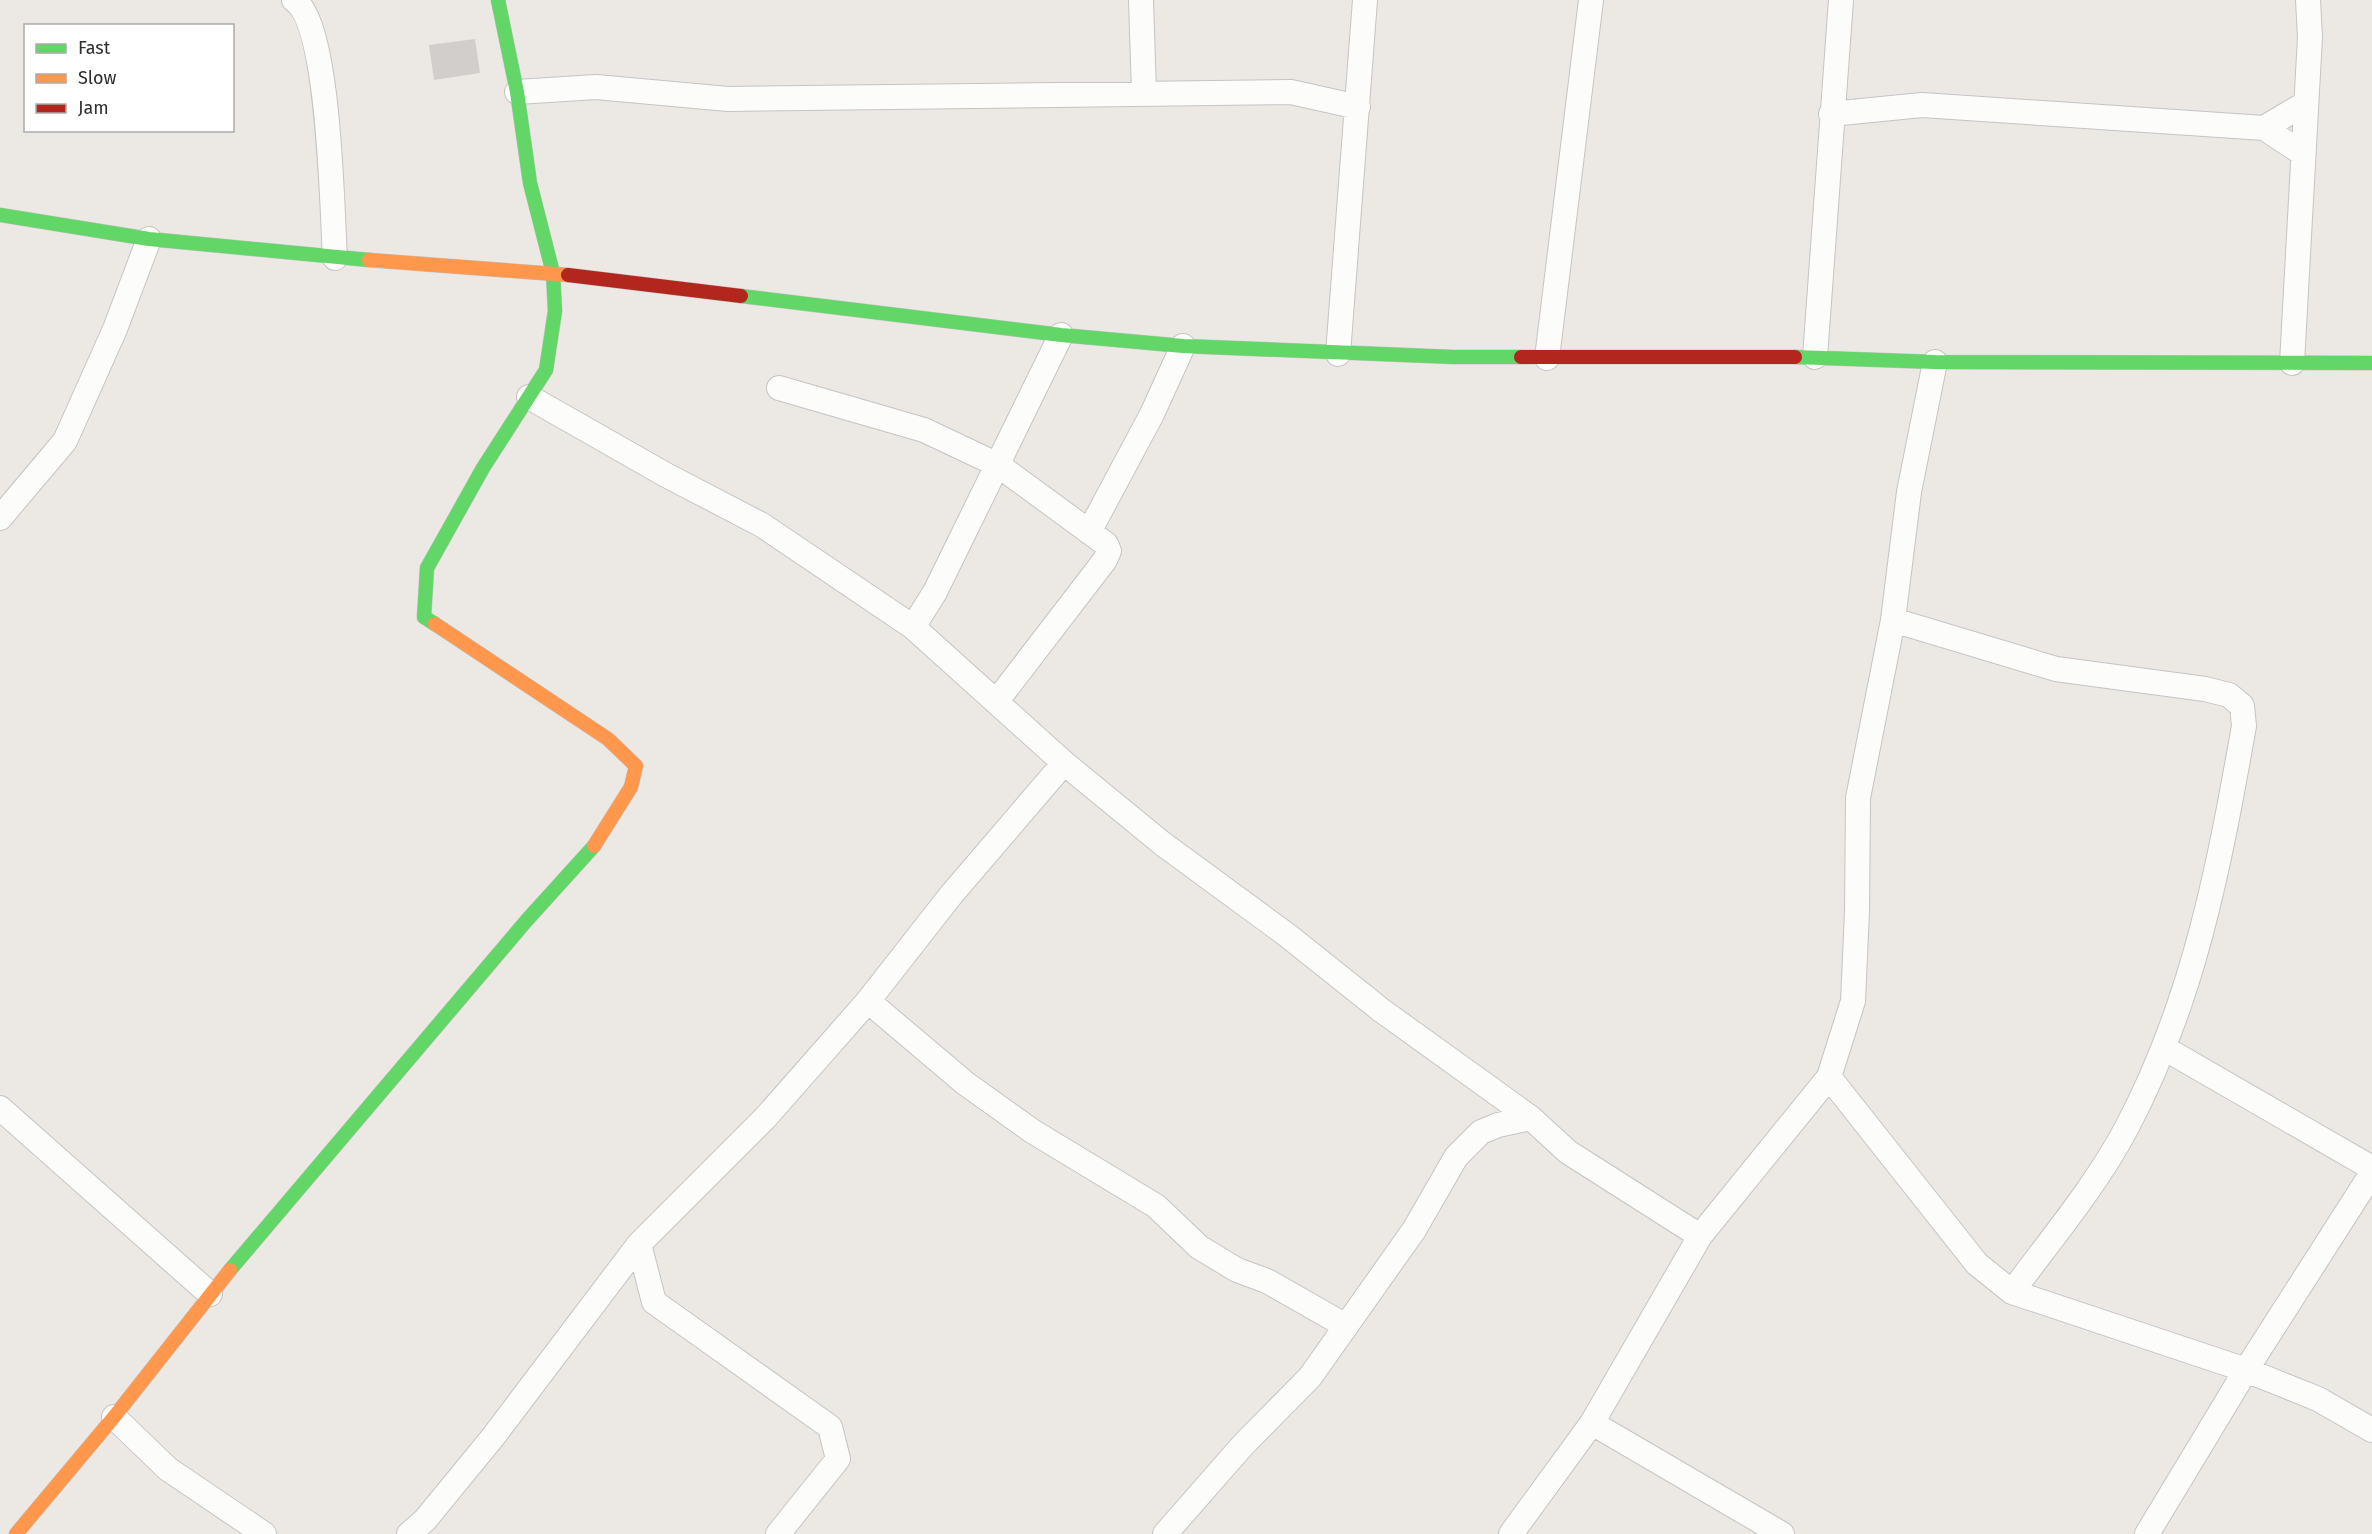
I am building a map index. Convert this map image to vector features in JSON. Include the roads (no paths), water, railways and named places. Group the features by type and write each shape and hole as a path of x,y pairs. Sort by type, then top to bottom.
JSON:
{"street":[{"path":"294,0 299,3 311,26 319,59 326,114 334,258"},
{"path":"16,1534 114,1417 210,1294 526,920 596,844 632,787 636,766 608,739 424,617 427,568 483,468 546,370 555,311 553,273 530,183 517,92 498,0"},
{"path":"1141,0 1144,93"},
{"path":"1338,354 1359,107 1365,0"},
{"path":"1547,358 1592,0"},
{"path":"1815,357 1841,0"},
{"path":"2292,363 2310,37 2308,0"},
{"path":"517,92 596,87 728,99 1291,92 1359,107"},
{"path":"2264,128 2306,103"},
{"path":"1831,114 1922,105 2264,128 2302,153"},
{"path":"0,215 149,239 334,258 553,273 1061,335 1183,346 1338,354 1547,358 1815,357 1935,362 2372,363"},
{"path":"0,518 66,441 115,329 149,239"},
{"path":"913,627 935,592 1061,335"},
{"path":"1089,532 1152,414 1183,346"},
{"path":"1511,1534 1592,1424 1700,1236 1829,1077 1853,1001 1858,798 1893,620 1909,492 1935,362"},
{"path":"779,388 924,430 998,465 1106,544 1109,551 1105,560 996,702"},
{"path":"529,397 666,475 762,525 913,627 1064,763 1163,844 1287,935 1381,1010 1532,1118 1568,1152 1700,1236"},
{"path":"1893,620 2056,669 2205,689 2229,694 2242,706 2244,726 2204,929 2164,1048 2125,1131 2092,1182 2012,1292"},
{"path":"409,1534 425,1520 493,1437 639,1244 766,1117 868,1001 951,895 1064,763"},
{"path":"868,1001 965,1083 1032,1131 1156,1206 1199,1247 1237,1270 1267,1281 1346,1326"},
{"path":"2164,1048 2372,1168"},
{"path":"1829,1077 1977,1264 2012,1292 2246,1370 2318,1399 2372,1430"},
{"path":"0,1108 210,1294"},
{"path":"1165,1534 1243,1445 1310,1377 1414,1230 1456,1157 1480,1132 1498,1125 1532,1118"},
{"path":"2147,1534 2246,1370 2372,1173"},
{"path":"639,1244 654,1302 830,1426 838,1459 778,1534"},
{"path":"114,1417 168,1469 264,1534"},
{"path":"1592,1424 1782,1534"}]}
